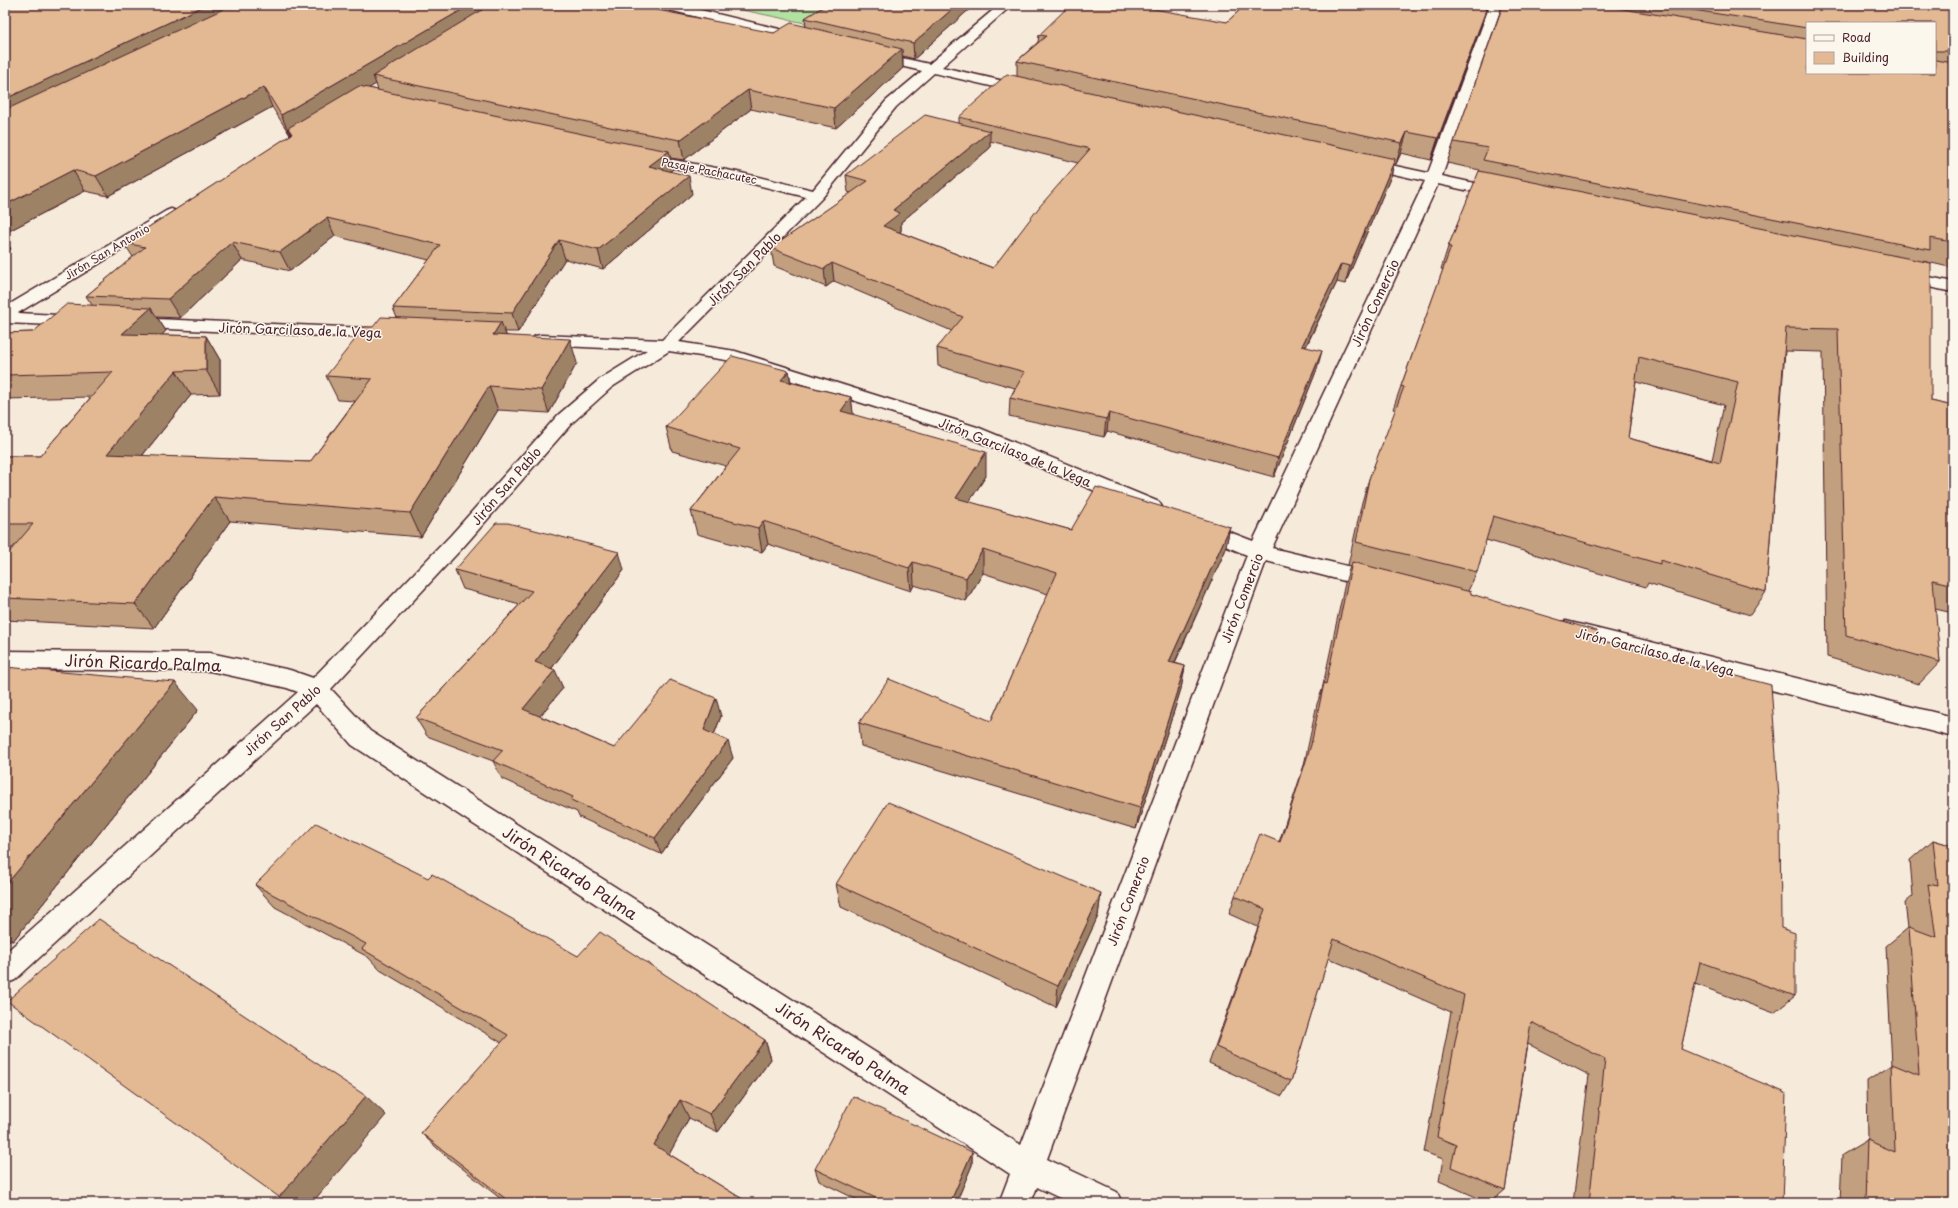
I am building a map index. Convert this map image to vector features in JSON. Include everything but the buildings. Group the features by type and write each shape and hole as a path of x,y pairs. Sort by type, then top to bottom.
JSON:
{"street":[{"path":"664,5 818,42"},
{"name":"Jirón San Pablo","path":"5,971 317,688 458,540 565,419 606,383 666,345 817,195 891,104 1006,5"},
{"name":"Jirón Comercio","path":"1015,1203 1259,552 1433,179 1503,5"},
{"path":"864,53 932,70 1040,93"},
{"name":"Pasaje Pachacutec","path":"630,156 737,176 817,195"},
{"path":"1348,160 1511,195"},
{"name":"Jirón San Antonio","path":"5,314 181,208"},
{"path":"1891,274 1953,287"},
{"name":"Jirón Garcilaso de la Vega","path":"5,318 411,335"},
{"name":"Jirón Garcilaso de la Vega","path":"522,339 666,345 729,355 970,431 1259,552 1390,585"},
{"name":"Jirón Garcilaso de la Vega","path":"1552,626 1953,727"},
{"name":"Jirón Ricardo Palma","path":"5,660 210,662 290,679 317,688 361,738 1028,1167 1106,1203"}],"green space":[{"path":"718,5 832,5 805,23"}]}
